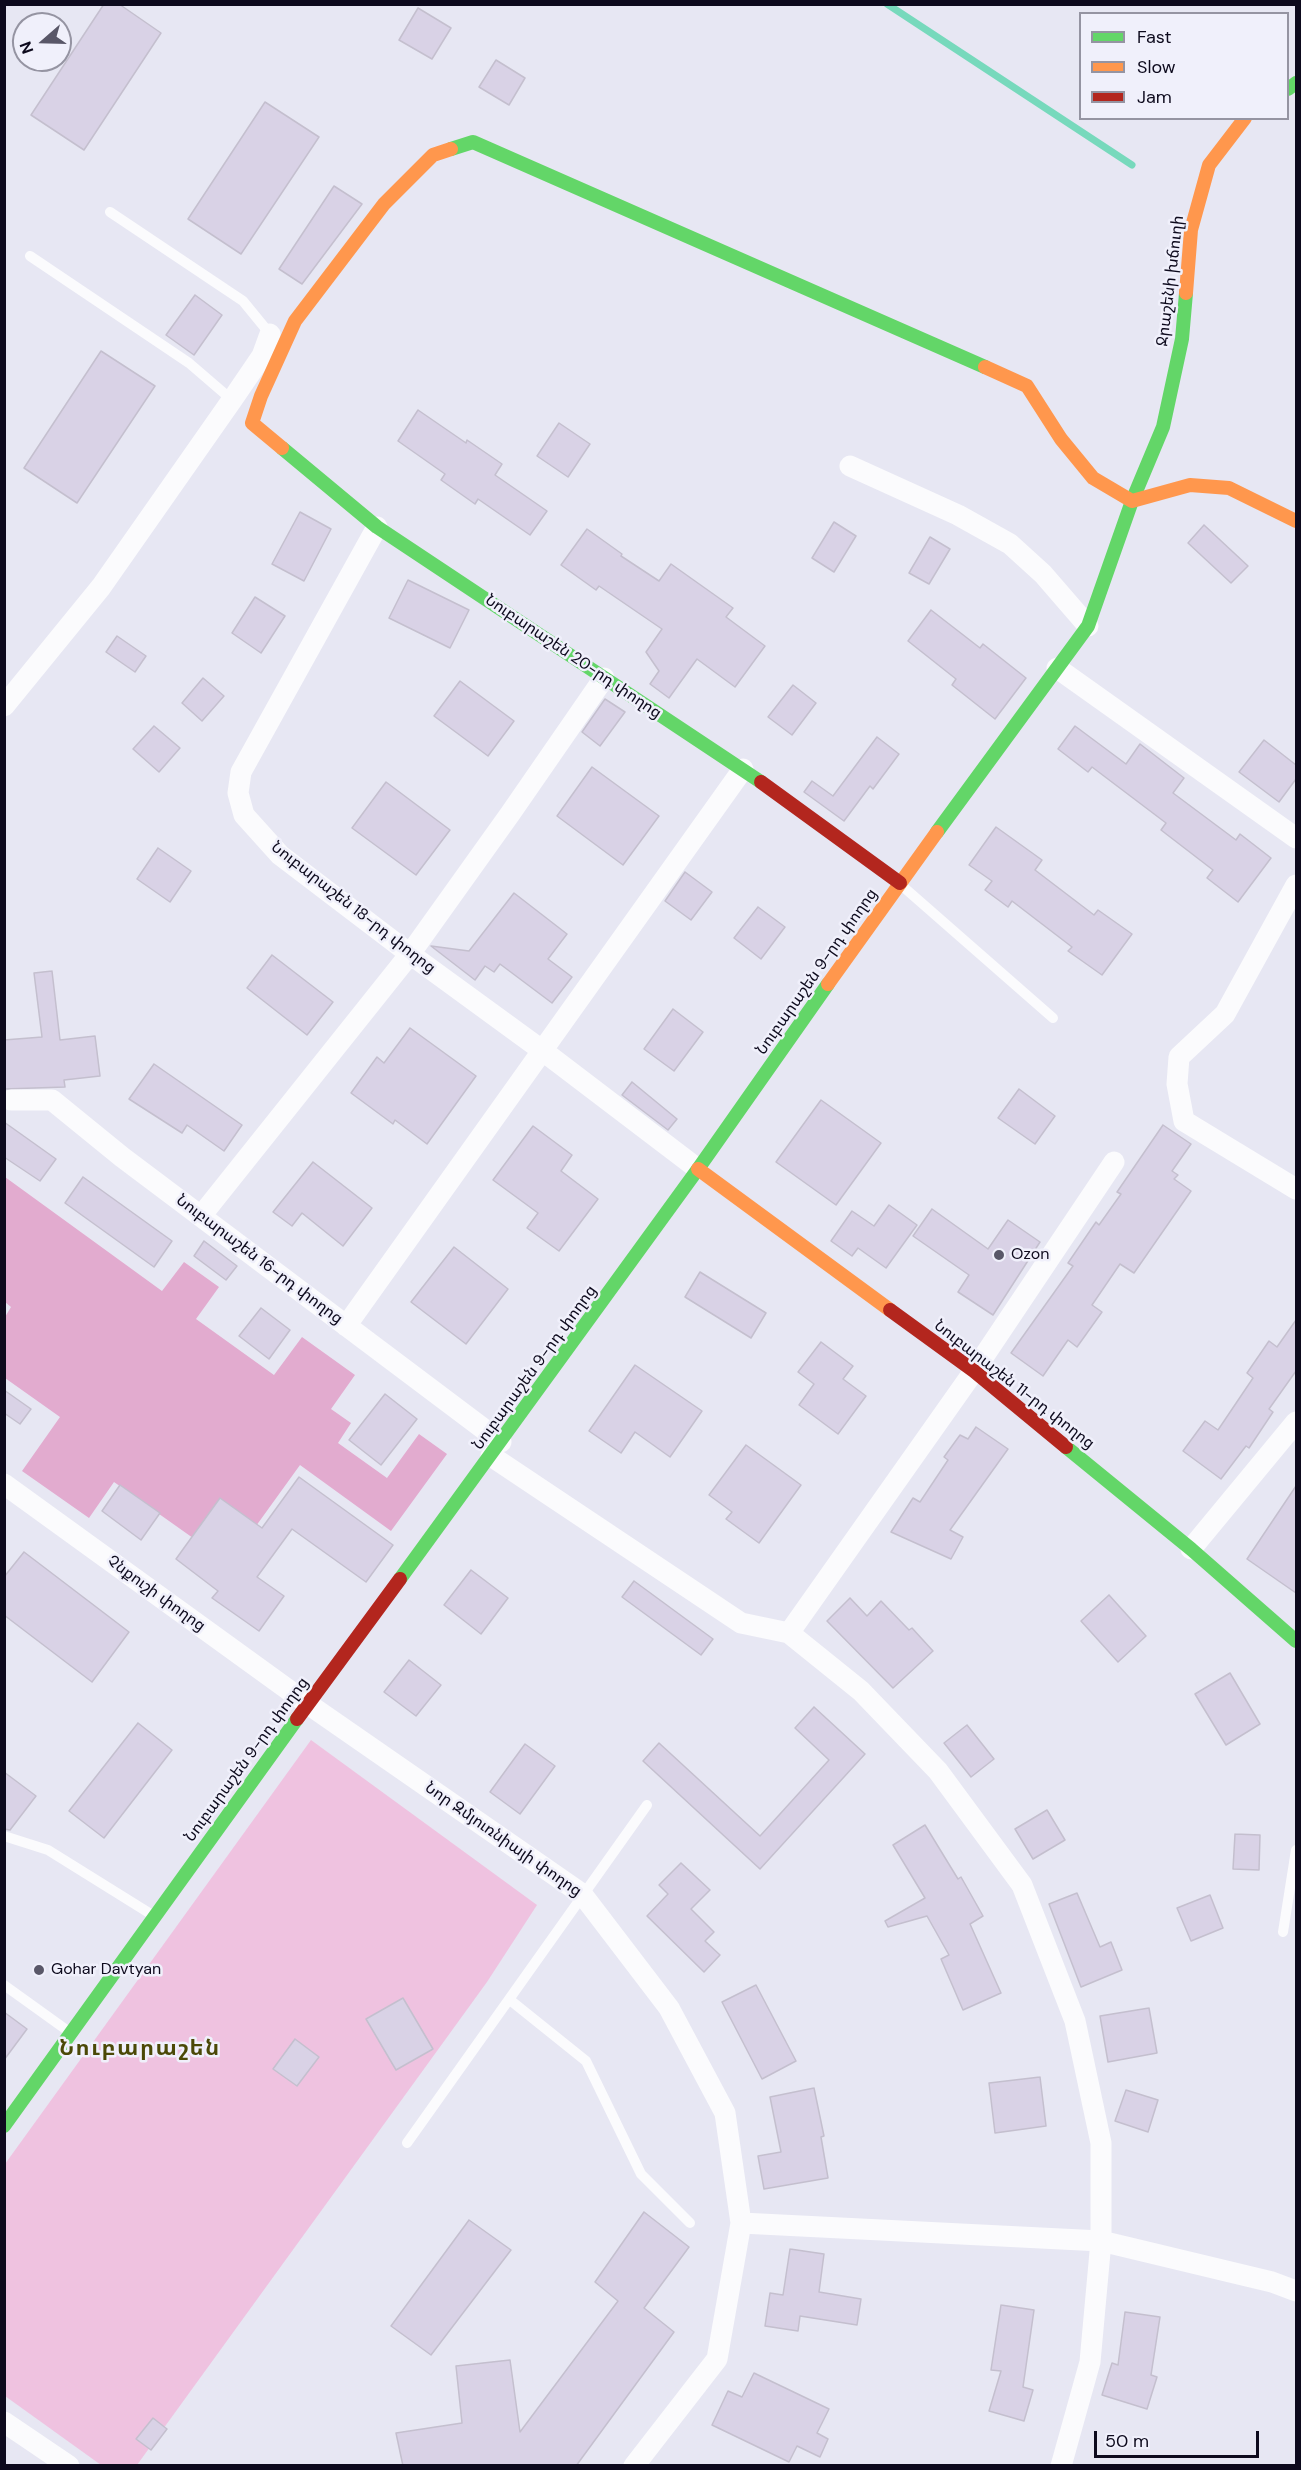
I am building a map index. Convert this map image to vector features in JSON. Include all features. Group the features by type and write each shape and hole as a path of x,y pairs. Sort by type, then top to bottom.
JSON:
{"street":[{"name":"Ջրաշենի խճուղի","path":"1088,626 1132,501 1163,427 1182,339 1191,230 1209,165 1243,120"},
{"name":"Նուբարաշեն 20-րդ փողոց","path":"900,883 743,769 377,527 252,423 261,396 295,321 384,204 433,155 473,142 1027,386 1061,439 1093,478 1132,501"},
{"path":"4,706 101,587 262,356 270,334"},
{"path":"850,466 958,515 1010,544 1043,574 1088,626"},
{"path":"1132,501 1190,485 1229,488 1296,521"},
{"name":"Նուբարաշեն 18-րդ փողոց","path":"377,527 241,772 238,793 244,815 280,855 698,1169"},
{"name":"Նուբարաշեն 9-րդ փողոց","path":"7,2117 71,2033 308,1704 496,1449 900,883 1088,626"},
{"path":"1057,668 1296,838"},
{"path":"201,1216 410,954 604,678"},
{"path":"346,1326 743,769"},
{"path":"1296,885 1225,1014 1179,1057 1177,1084 1184,1121 1296,1189"},
{"name":"Նուբարաշեն 16-րդ փողոց","path":"11,1100 52,1100 346,1326 496,1449 741,1623 789,1633"},
{"path":"1061,2466 1090,2362 1101,2241 1101,2143 1075,2021 1022,1886 938,1771 861,1691 789,1633 974,1371 1114,1162"},
{"name":"Նուբարաշեն 11-րդ փողոց","path":"698,1169 974,1371 1191,1549 1296,1641"},
{"path":"1191,1549 1296,1422"},
{"name":"Չնքուշի փողոց","path":"4,1484 308,1704"},
{"name":"Նոր Զմյուռնիայի փողոց","path":"308,1704 582,1894 669,2008 725,2113 741,2223 717,2359 634,2466"},
{"path":"741,2223 1101,2241 1272,2282 1296,2291"},
{"path":"4,2422 69,2466"}],"lane":[{"path":"110,212 243,301 270,334"},
{"path":"30,256 189,363 232,400"},
{"path":"900,883 1053,1018"},
{"path":"407,2143 647,1804"},
{"path":"4,1836 48,1850 154,1916"},
{"path":"1283,1932 1296,1850"},
{"path":"4,1985 71,2033"},
{"path":"510,2000 586,2061 641,2174 690,2223"}],"shaded area":[{"path":"5,1177 162,1291 184,1262 219,1287 196,1319 274,1375 302,1337 355,1375 331,1409 351,1423 338,1443 387,1478 419,1434 447,1454 391,1531 300,1465 256,1526 193,1538 114,1482 89,1518 22,1471 60,1417 5,1378 5,1317 11,1307 5,1302"},
{"path":"311,1740 537,1905 487,1982 137,2465 101,2465 5,2396 5,2164"}],"building":[{"path":"104,4 119,4 161,33 84,150 31,115 59,72 72,72 72,53"},
{"path":"418,8 451,28 432,59 399,40"},
{"path":"496,60 525,78 509,105 479,87"},
{"path":"265,102 319,137 241,254 188,219"},
{"path":"334,186 362,204 302,284 279,269"},
{"path":"195,295 222,315 194,355 166,335"},
{"path":"101,351 155,386 77,503 24,468"},
{"path":"418,410 466,443 467,440 502,464 495,475 547,511 530,535 478,499 475,504 441,480 445,474 398,441"},
{"path":"559,423 590,444 568,477 537,456"},
{"path":"300,512 331,529 304,581 272,564"},
{"path":"834,522 856,536 834,572 812,558"},
{"path":"1204,525 1248,566 1231,583 1188,543"},
{"path":"587,529 622,554 621,556 659,581 671,564 733,608 726,617 765,646 735,687 697,659 669,698 650,684 659,671 646,652 662,629 599,586 596,590 561,565"},
{"path":"930,537 950,549 929,584 909,573"},
{"path":"408,580 469,610 450,648 389,618"},
{"path":"255,597 285,616 261,653 232,633"},
{"path":"931,610 980,648 983,644 1026,678 995,719 952,685 956,679 908,641"},
{"path":"117,636 146,656 135,672 106,652"},
{"path":"203,678 224,696 202,721 182,703"},
{"path":"460,681 514,721 488,756 434,716"},
{"path":"793,685 816,703 792,735 768,717"},
{"path":"605,699 625,712 600,746 582,732"},
{"path":"154,726 180,748 159,772 133,749"},
{"path":"1075,726 1126,764 1140,744 1184,778 1173,793 1236,840 1240,834 1271,858 1238,902 1207,878 1213,870 1161,830 1166,823 1092,767 1088,772 1058,749"},
{"path":"877,737 899,754 873,789 870,786 844,821 804,792 812,781 833,796"},
{"path":"1264,740 1296,765 1296,779 1279,802 1239,772"},
{"path":"592,767 659,816 623,865 557,816"},
{"path":"386,782 450,830 416,875 352,828"},
{"path":"996,827 1042,860 1035,870 1094,915 1098,910 1132,934 1102,975 1068,951 1072,947 1012,901 1008,907 985,890 992,881 969,865"},
{"path":"158,848 191,871 170,902 137,879"},
{"path":"685,872 712,892 691,920 665,901"},
{"path":"514,893 567,934 548,959 572,977 552,1003 500,964 494,972 485,966 475,980 431,946 469,951"},
{"path":"758,907 785,927 761,959 734,938"},
{"path":"272,955 333,1002 307,1035 247,988"},
{"path":"52,971 60,1040 95,1036 100,1076 64,1080 65,1087 4,1089 4,1040 42,1037 34,973"},
{"path":"673,1009 703,1032 674,1071 644,1049"},
{"path":"410,1028 476,1076 427,1144 395,1120 393,1124 351,1093 377,1057 384,1063"},
{"path":"154,1064 242,1125 224,1151 187,1125 182,1133 129,1099"},
{"path":"632,1082 677,1119 668,1130 622,1095"},
{"path":"1019,1089 1055,1116 1035,1144 998,1118"},
{"path":"821,1100 881,1143 836,1205 776,1162"},
{"path":"4,1122 56,1159 40,1181 4,1157"},
{"path":"1163,1125 1191,1144 1172,1171 1178,1175 1174,1179 1191,1191 1134,1273 1120,1264 1092,1305 1102,1312 1077,1347 1068,1340 1043,1376 1011,1353 1073,1266 1068,1263 1096,1222 1099,1225 1121,1194 1117,1192"},
{"path":"533,1126 572,1155 561,1171 598,1199 559,1251 527,1228 538,1213 493,1180"},
{"path":"313,1162 372,1208 343,1246 302,1213 292,1226 273,1212"},
{"path":"83,1177 172,1241 154,1267 65,1203"},
{"path":"889,1205 917,1225 886,1268 858,1248 852,1256 831,1241 852,1211 874,1226"},
{"path":"932,1209 988,1249 1008,1220 1040,1242 993,1315 958,1292 969,1275 913,1236"},
{"path":"204,1241 237,1266 226,1280 194,1256"},
{"path":"454,1247 508,1289 466,1344 411,1302"},
{"path":"700,1272 766,1313 751,1338 685,1297"},
{"path":"261,1308 290,1330 269,1359 239,1336"},
{"path":"1296,1320 1296,1371 1269,1409 1273,1412 1249,1448 1246,1446 1221,1479 1183,1451 1205,1421 1218,1430 1253,1378 1247,1373 1269,1341 1277,1347"},
{"path":"821,1342 853,1366 843,1379 866,1396 838,1434 799,1405 814,1384 798,1372"},
{"path":"635,1365 702,1411 670,1457 635,1432 621,1453 589,1431"},
{"path":"4,1390 31,1409 20,1424 4,1413"},
{"path":"385,1394 417,1419 381,1465 349,1440"},
{"path":"976,1427 1008,1449 950,1530 963,1537 951,1559 891,1532 913,1498 920,1502 948,1460 944,1457 960,1435 968,1439"},
{"path":"746,1445 801,1485 759,1543 726,1519 732,1512 709,1495"},
{"path":"299,1477 393,1545 366,1582 292,1529 257,1577 284,1596 259,1631 212,1598 218,1591 176,1559 220,1498 262,1528"},
{"path":"120,1485 160,1513 141,1540 102,1511"},
{"path":"1296,1486 1296,1593 1247,1559"},
{"path":"24,1552 129,1632 92,1682 4,1615 4,1577"},
{"path":"471,1570 508,1598 481,1634 444,1605"},
{"path":"634,1581 713,1639 701,1655 622,1597"},
{"path":"1109,1595 1146,1636 1118,1662 1081,1621"},
{"path":"850,1598 867,1616 881,1601 909,1630 912,1628 933,1651 893,1688 827,1621"},
{"path":"409,1660 441,1685 416,1716 384,1692"},
{"path":"1230,1673 1260,1724 1226,1745 1195,1694"},
{"path":"814,1707 865,1754 760,1869 643,1761 659,1743 760,1836 829,1760 795,1728"},
{"path":"138,1723 172,1750 104,1838 69,1811"},
{"path":"967,1725 994,1759 971,1777 944,1743"},
{"path":"525,1744 555,1766 520,1814 490,1792"},
{"path":"4,1772 36,1796 10,1830 4,1829"},
{"path":"1047,1810 1065,1840 1033,1859 1015,1829"},
{"path":"925,1825 958,1879 961,1877 983,1916 970,1924 1001,1993 963,2010 941,1959 949,1955 927,1916 888,1927 885,1921 925,1898 893,1845"},
{"path":"1235,1834 1260,1835 1259,1870 1233,1869"},
{"path":"681,1863 710,1890 691,1909 714,1932 705,1941 720,1955 704,1972 647,1916 668,1894 659,1885"},
{"path":"1077,1893 1100,1947 1111,1942 1122,1970 1081,1987 1049,1904"},
{"path":"1210,1895 1223,1928 1191,1941 1177,1908"},
{"path":"756,1985 796,2061 762,2079 722,2002"},
{"path":"403,1998 433,2049 396,2070 366,2019"},
{"path":"1149,2008 1157,2053 1108,2062 1100,2016"},
{"path":"4,2012 27,2029 4,2060"},
{"path":"295,2039 319,2057 297,2086 273,2069"},
{"path":"1040,2077 1046,2126 995,2133 989,2083"},
{"path":"814,2088 824,2136 821,2137 828,2178 764,2189 758,2156 781,2152 770,2097"},
{"path":"1126,2090 1158,2100 1148,2132 1115,2121"},
{"path":"644,2212 689,2247 644,2308 674,2332 576,2466 403,2466 396,2433 462,2423 456,2366 510,2360 520,2432 618,2301 595,2282"},
{"path":"469,2220 511,2250 431,2355 391,2326"},
{"path":"790,2249 824,2254 819,2292 861,2299 857,2325 800,2316 798,2331 765,2326 770,2293 783,2295"},
{"path":"1001,2305 1034,2310 1023,2387 1033,2390 1024,2421 989,2411 1001,2371 991,2370"},
{"path":"1125,2312 1160,2317 1151,2375 1157,2377 1147,2409 1102,2395 1112,2363 1118,2365"},
{"path":"754,2373 829,2409 817,2433 828,2439 820,2457 797,2446 789,2462 712,2425 728,2391 742,2397"},
{"path":"153,2418 167,2429 151,2450 136,2439"}],"waterway":[{"path":"887,4 1132,165"}],"traffic: fast":[{"path":"1289,88 1296,83"},
{"path":"451,149 473,142 985,367"},
{"path":"937,832 1088,626 1132,501 1163,427 1182,339 1186,293"},
{"path":"282,448 377,527 761,782"},
{"path":"400,1579 698,1169 828,984"},
{"path":"1066,1447 1191,1549 1296,1641"},
{"path":"4,2126 297,1719"}],"traffic: slow":[{"path":"1186,293 1191,230 1209,165 1243,120"},
{"path":"282,448 252,423 261,396 295,321 384,204 433,155 451,149"},
{"path":"985,367 1027,386 1061,439 1093,478 1132,501 1190,485 1229,488 1296,521"},
{"path":"828,984 937,832"},
{"path":"698,1169 890,1310"}],"traffic: jam":[{"path":"761,782 900,883"},
{"path":"890,1310 974,1371 1066,1447"},
{"path":"297,1719 400,1579"}],"place":[{"name":"Ozon","path":"999,1255"},
{"name":"Gohar Davtyan","path":"39,1970"}],"district":[{"name":"Նուբարաշեն","path":"140,2049"}]}
